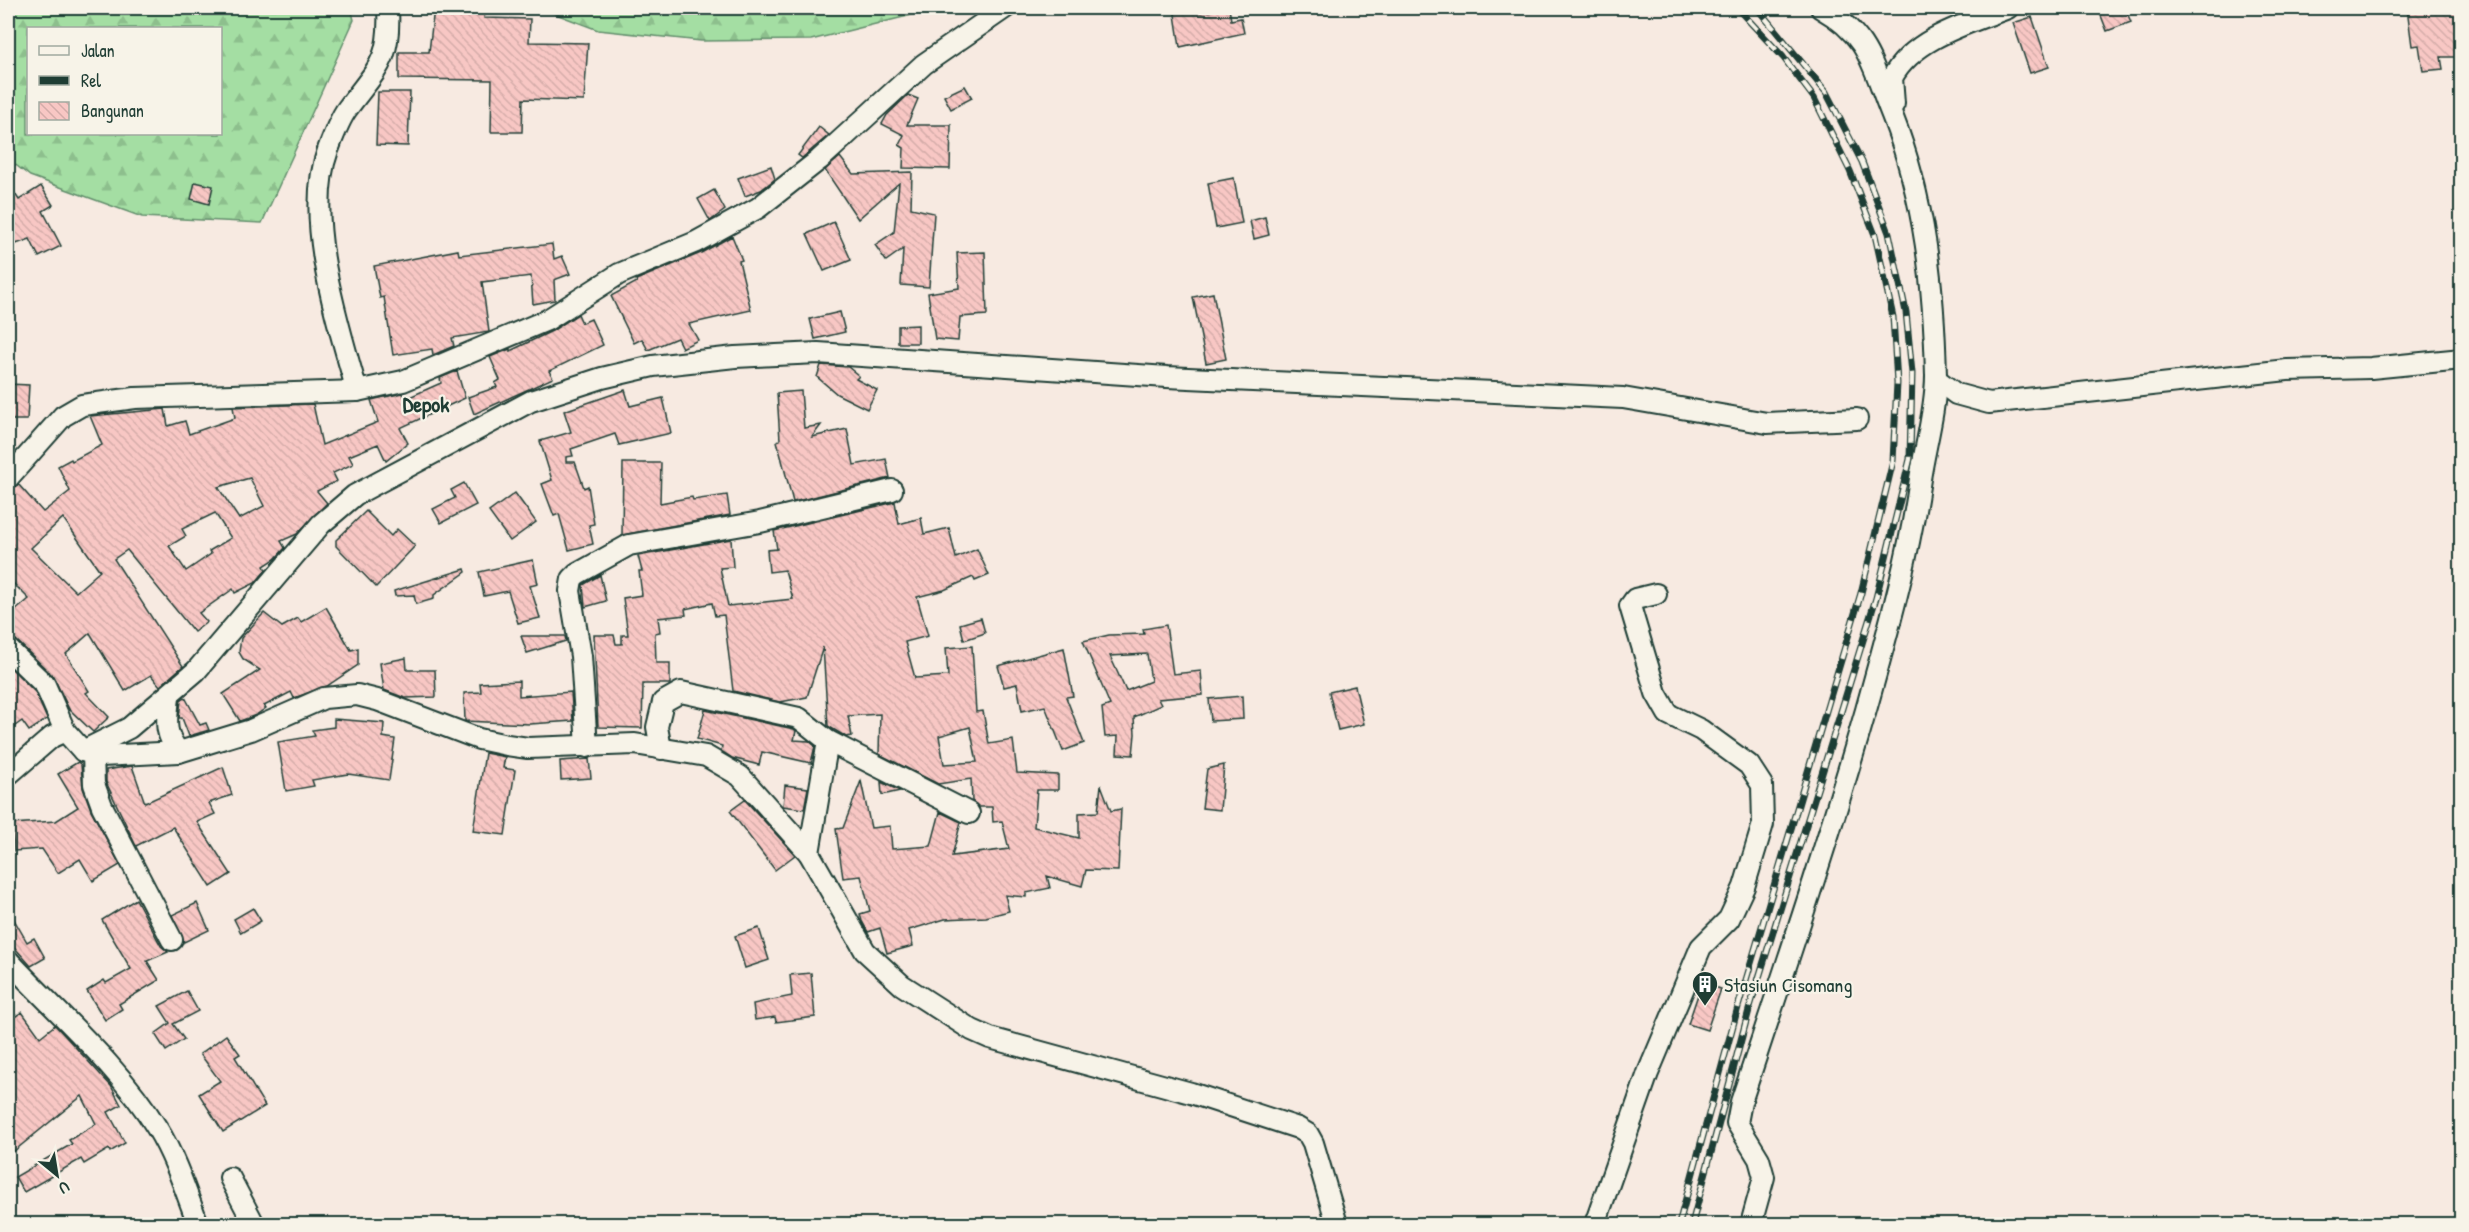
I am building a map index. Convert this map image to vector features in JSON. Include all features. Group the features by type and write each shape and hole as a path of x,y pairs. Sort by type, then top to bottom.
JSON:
{"street":[{"path":"357,391 333,302 323,252 320,179 328,151 346,110 374,78 384,58 389,33 388,8"},
{"path":"8,478 63,416 82,405 135,398 357,391 403,381 548,320 620,274 696,242 758,208 819,160 924,64 1005,8"},
{"path":"1821,8 1851,28 1864,44 1900,136"},
{"path":"1751,1224 1764,1177 1759,1159 1737,1123 1741,1102 1825,846 1898,598 1913,533 1936,379 1933,285 1928,250 1900,136 1892,78 1899,65 1910,53 1965,24 2008,8"},
{"path":"88,752 129,728 169,696 227,637 266,587 321,524 355,495 531,401 602,378 653,366 735,357 818,353 1167,377 1613,398 1650,401 1767,423 1857,419"},
{"path":"1936,379 1956,394 1989,403 2286,370 2371,368 2462,359"},
{"path":"587,747 581,656 570,591 572,579 629,545 760,522 892,490"},
{"path":"1595,1224 1648,1073 1701,947 1729,919 1744,887 1763,824 1762,785 1749,765 1701,730 1668,714 1656,693 1630,606 1635,599 1656,594"},
{"path":"8,649 45,685 64,731 88,752 101,756 179,752 251,730 324,698 343,694 377,699 478,739 507,745 587,747 635,744 706,756 729,767 809,853 866,951 902,985 972,1030 990,1038 1191,1093 1298,1128 1308,1134 1318,1155 1337,1224"},
{"path":"661,749 657,727 663,702 681,693 799,718 828,741 969,813"},
{"path":"169,696 167,729 169,740 179,752"},
{"path":"8,775 52,737 64,731"},
{"path":"809,853 828,741"},
{"path":"88,752 93,784 102,806 172,940"},
{"path":"8,960 111,1069 148,1115 170,1151 198,1224"},
{"path":"230,1178 254,1224"}],"green space":[{"path":"8,8 351,8 354,20 262,223 142,217 30,176 8,159"},
{"path":"540,8 940,8 811,40 701,41 598,30"}],"building":[{"path":"434,8 485,12 484,18 530,19 529,42 588,43 584,101 523,99 522,132 491,132 492,80 399,79 399,52 429,52"},
{"path":"1174,8 1198,8 1199,13 1229,8 1231,20 1241,18 1244,33 1180,47"},
{"path":"2098,8 2125,8 2131,22 2107,31"},
{"path":"2407,8 2462,8 2462,57 2441,57 2443,69 2423,71 2419,45 2412,46"},
{"path":"2032,17 2049,67 2030,73 2013,23"},
{"path":"965,86 972,98 951,109 944,96"},
{"path":"378,92 410,92 408,146 376,145"},
{"path":"908,95 918,99 907,125 951,125 950,169 903,168 904,148 899,145 904,135 882,124 887,115"},
{"path":"819,127 829,135 802,158 798,155"},
{"path":"840,157 853,174 912,172 911,208 934,213 929,287 901,285 903,249 886,261 875,245 894,232 899,183 858,219 825,170"},
{"path":"771,166 775,179 761,190 745,196 738,178"},
{"path":"1234,178 1242,223 1216,228 1208,183"},
{"path":"195,182 213,186 209,204 191,199"},
{"path":"8,183 19,200 41,186 53,205 43,211 61,246 39,257 30,239 8,247"},
{"path":"714,190 725,210 710,221 698,199"},
{"path":"1265,217 1269,235 1254,239 1250,221"},
{"path":"834,222 851,260 824,271 807,234"},
{"path":"732,236 742,260 739,261 751,310 689,324 698,340 682,348 677,338 648,350 642,339 634,343 611,296 637,282 636,280 701,253"},
{"path":"552,244 554,259 562,256 570,274 554,280 555,300 533,304 531,276 482,282 489,332 452,338 454,346 433,355 432,349 393,355 384,297 380,298 374,266 458,250 459,255"},
{"path":"985,252 987,315 960,317 958,341 935,339 928,293 959,288 957,253"},
{"path":"1213,293 1226,359 1206,363 1193,297"},
{"path":"840,312 845,332 815,339 810,319"},
{"path":"578,314 582,323 591,319 603,345 549,371 553,378 474,414 468,397 497,387 495,383 500,380 490,357 510,349 510,351 552,331"},
{"path":"918,325 918,343 898,343 898,326"},
{"path":"821,365 848,367 859,376 856,379 877,390 867,409 837,394 817,377"},
{"path":"457,371 465,398 400,428 408,443 386,461 378,444 349,456 353,464 333,473 337,481 317,491 327,503 297,534 281,541 285,548 275,559 264,566 266,570 255,583 235,593 233,589 199,613 207,622 194,632 127,550 114,559 183,666 160,686 151,675 125,691 90,633 66,654 89,691 86,693 109,717 93,732 69,709 53,676 16,640 8,637 8,617 29,599 8,578 8,490 18,484 43,512 70,491 58,466 102,445 90,416 165,409 168,426 185,421 189,434 235,418 233,407 313,404 322,445 378,422 371,400 403,393 405,399 441,383 440,378","holes":["250,478 264,506 239,519 218,487","215,513 231,538 209,551 211,554 186,571 169,546 186,536 182,529","63,518 100,571 76,592 31,548"]},
{"path":"8,384 29,385 27,420 8,420"},
{"path":"625,390 630,406 663,398 671,433 619,445 615,434 571,449 573,456 566,457 566,462 575,462 584,488 588,486 594,524 589,525 593,544 569,550 559,514 554,516 542,484 552,480 540,441 571,432 564,411"},
{"path":"801,391 804,428 821,425 812,437 847,429 854,465 886,459 890,478 793,502 777,441 780,440 777,393"},
{"path":"623,463 661,463 660,503 692,497 693,500 727,495 730,515 622,535"},
{"path":"464,483 476,505 441,523 433,509 455,498 451,490"},
{"path":"515,493 536,522 510,541 489,512"},
{"path":"895,502 899,524 921,518 924,534 949,528 956,558 977,549 989,575 975,581 973,577 944,590 917,597 928,636 905,642 915,678 948,676 946,648 972,646 976,712 983,711 989,744 1013,740 1017,773 1058,775 1058,790 1037,790 1034,827 1079,838 1079,813 1098,812 1101,785 1111,811 1121,809 1118,871 1086,870 1082,886 1047,876 1050,888 1026,893 1026,897 1005,895 1009,911 986,917 945,919 909,930 913,946 887,953 880,928 868,932 862,921 860,914 870,911 861,876 843,878 836,829 843,828 861,781 871,828 890,826 892,849 931,846 940,812 961,822 952,856 1009,849 1002,821 993,822 992,807 979,807 972,801 971,779 938,784 879,754 880,714 848,716 852,736 846,737 828,726 823,647 807,697 780,702 733,691 724,615 715,616 712,603 685,609 686,615 658,618 660,632 655,633 656,663 670,663 670,684 643,684 642,728 598,727 594,635 614,635 616,644 622,644 622,635 628,635 623,598 642,595 639,571 642,571 638,556 731,539 733,567 720,568 728,606 793,599 785,570 769,572 767,550 777,549 774,531","holes":["970,727 977,762 944,764 939,736"]},
{"path":"366,511 391,536 397,529 415,546 376,587 336,546 336,540"},
{"path":"533,560 538,584 530,586 540,618 518,623 508,591 484,596 479,572"},
{"path":"465,569 466,572 434,595 434,599 416,604 414,595 395,596 394,591"},
{"path":"600,575 606,601 585,607 583,585"},
{"path":"326,607 351,650 358,648 358,665 327,686 294,698 291,692 264,706 266,708 256,715 240,721 223,694 260,670 243,659 239,652 241,638 264,613 282,627 298,618 301,622"},
{"path":"981,618 985,633 964,640 960,624"},
{"path":"1166,625 1173,674 1201,671 1203,695 1158,699 1161,705 1134,717 1133,755 1117,754 1118,736 1105,737 1102,708 1110,705 1083,641 1109,635 1144,634 1143,629","holes":["1147,654 1151,681 1126,691 1110,656"]},
{"path":"521,636 565,636 566,641 527,653"},
{"path":"1064,648 1073,696 1066,697 1084,743 1063,751 1045,706 1022,711 1017,684 1004,687 998,666"},
{"path":"406,658 407,670 435,670 436,697 405,698 384,690 380,663"},
{"path":"8,665 35,692 47,719 29,731 22,721 15,726 8,714"},
{"path":"519,681 519,696 571,692 573,721 530,724 465,721 464,693 481,692 480,683"},
{"path":"1355,686 1364,724 1338,730 1329,692"},
{"path":"1242,696 1243,719 1211,721 1209,699"},
{"path":"185,697 200,725 206,723 209,730 189,736 182,718 179,718 181,700"},
{"path":"705,710 794,729 796,731 794,740 809,741 815,746 811,763 762,752 759,765 732,758 721,751 722,746 697,739"},
{"path":"334,719 384,723 383,737 395,739 389,780 348,774 312,780 314,786 286,791 278,742 315,736 312,730 334,727"},
{"path":"485,753 505,757 503,768 515,770 505,835 473,831"},
{"path":"589,759 591,778 561,780 560,761"},
{"path":"78,762 81,765 83,788 91,810 120,865 93,881 80,859 58,873 42,849 14,851 12,824 56,821 78,807 58,774"},
{"path":"1224,765 1220,810 1202,808 1207,769"},
{"path":"132,766 145,803 223,767 232,795 209,803 215,814 197,822 231,874 211,887 173,827 136,846 106,782 106,770"},
{"path":"881,782 900,791 882,795"},
{"path":"785,785 808,788 804,809 783,806"},
{"path":"745,800 795,855 775,870 730,811"},
{"path":"136,899 161,946 168,952 147,961 159,980 119,1004 122,1009 105,1020 87,991 104,980 106,983 131,969 102,920"},
{"path":"197,903 209,930 184,942 172,915"},
{"path":"253,908 261,921 241,933 234,919"},
{"path":"8,909 27,942 34,938 45,958 31,966 8,940"},
{"path":"759,928 769,960 745,968 735,936"},
{"path":"811,973 815,1017 776,1022 775,1017 755,1020 753,1004 792,996 790,975"},
{"name":"Stasiun Cisomang","path":"1702,983 1721,989 1707,1030 1688,1024"},
{"path":"187,991 198,1011 173,1024 184,1039 166,1051 155,1034 170,1023 159,1006"},
{"path":"22,1012 40,1037 55,1025 111,1086 121,1105 108,1112 125,1143 110,1152 109,1149 84,1164 81,1159 24,1192 15,1177 72,1144 69,1140 96,1124 82,1096 8,1156 8,1021"},
{"path":"226,1035 240,1054 235,1057 265,1106 223,1132 199,1094 220,1081 200,1054"}],"railway":[{"path":"1679,1224 1738,1007 1861,593 1893,461 1897,383 1893,317 1875,235 1850,171 1814,98 1783,57 1737,8"},
{"path":"1692,1224 1749,1010 1876,598 1910,459 1912,373 1906,312 1889,233 1862,162 1826,92 1757,8"}],"place":[{"name":"Stasiun Cisomang","path":"1705,1007"}],"district":[{"name":"Depok","path":"426,404"}]}
